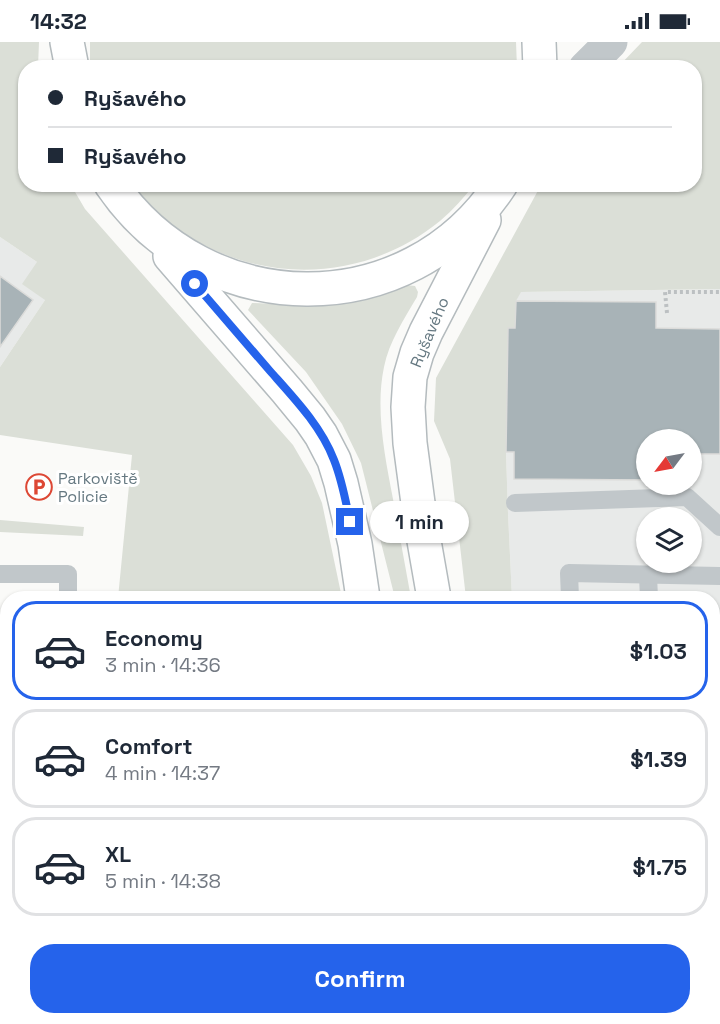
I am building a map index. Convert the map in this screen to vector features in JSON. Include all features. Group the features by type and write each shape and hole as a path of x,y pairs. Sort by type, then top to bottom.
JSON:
{"main road":[{"path":"67,42 70,60"},
{"path":"72,42 72,60"},
{"path":"539,42 540,60"},
{"path":"117,192 287,391 321,435 334,460 341,483 355,544 362,591"},
{"path":"134,213 172,247 217,272 262,285 325,289 382,277 420,260 456,235 482,210 496,192"},
{"name":"Ryšavého","path":"433,591 410,443 408,407 410,377 426,332 498,192"}],"street":[{"path":"593,60 611,42"}],"lane":[{"path":"515,503 687,497 720,527"},
{"path":"570,591 569,573 720,576"},
{"path":"0,574 68,574 68,591"},
{"path":"648,576 649,591"}],"path":[{"path":"667,313 665,292 720,292"}],"shaded area":[{"path":"0,42 39,42 38,60 18,60 18,192 75,192 85,209 293,445 311,476 322,503 341,591 119,591 132,455 0,435 0,367 45,300 22,284 37,262 0,237"},
{"path":"90,42 516,42 517,60 90,60"},
{"path":"642,42 720,42 720,289 521,292 516,301 515,328 508,328 506,452 512,591 465,591 450,459 434,421 436,378 537,192 702,192 702,60 625,60"},
{"path":"139,192 468,192 440,221 409,242 376,257 342,266 306,270 271,267 236,259 203,244 171,224"},
{"path":"0,237 37,262 45,300 0,367"},
{"path":"406,285 415,286 418,292 389,349 381,383 380,399 384,450 410,591 393,591 361,463 342,424 306,372 248,310 252,303 327,304 372,296"},
{"path":"720,289 720,591 512,591 506,452 508,328 515,327 516,301 520,292"},
{"path":"0,520 84,527 83,536 0,532"}],"building":[{"path":"0,276 33,300 0,347"},
{"path":"516,301 656,302 656,328 720,329 720,454 702,454 702,429 636,429 636,480 514,479 514,452 506,452 508,328 515,328"}],"place":[{"name":"Parkoviště Policie","path":"39,487"}],"route":[{"path":"195,284 287,391 321,435 334,460 350,522"}]}
